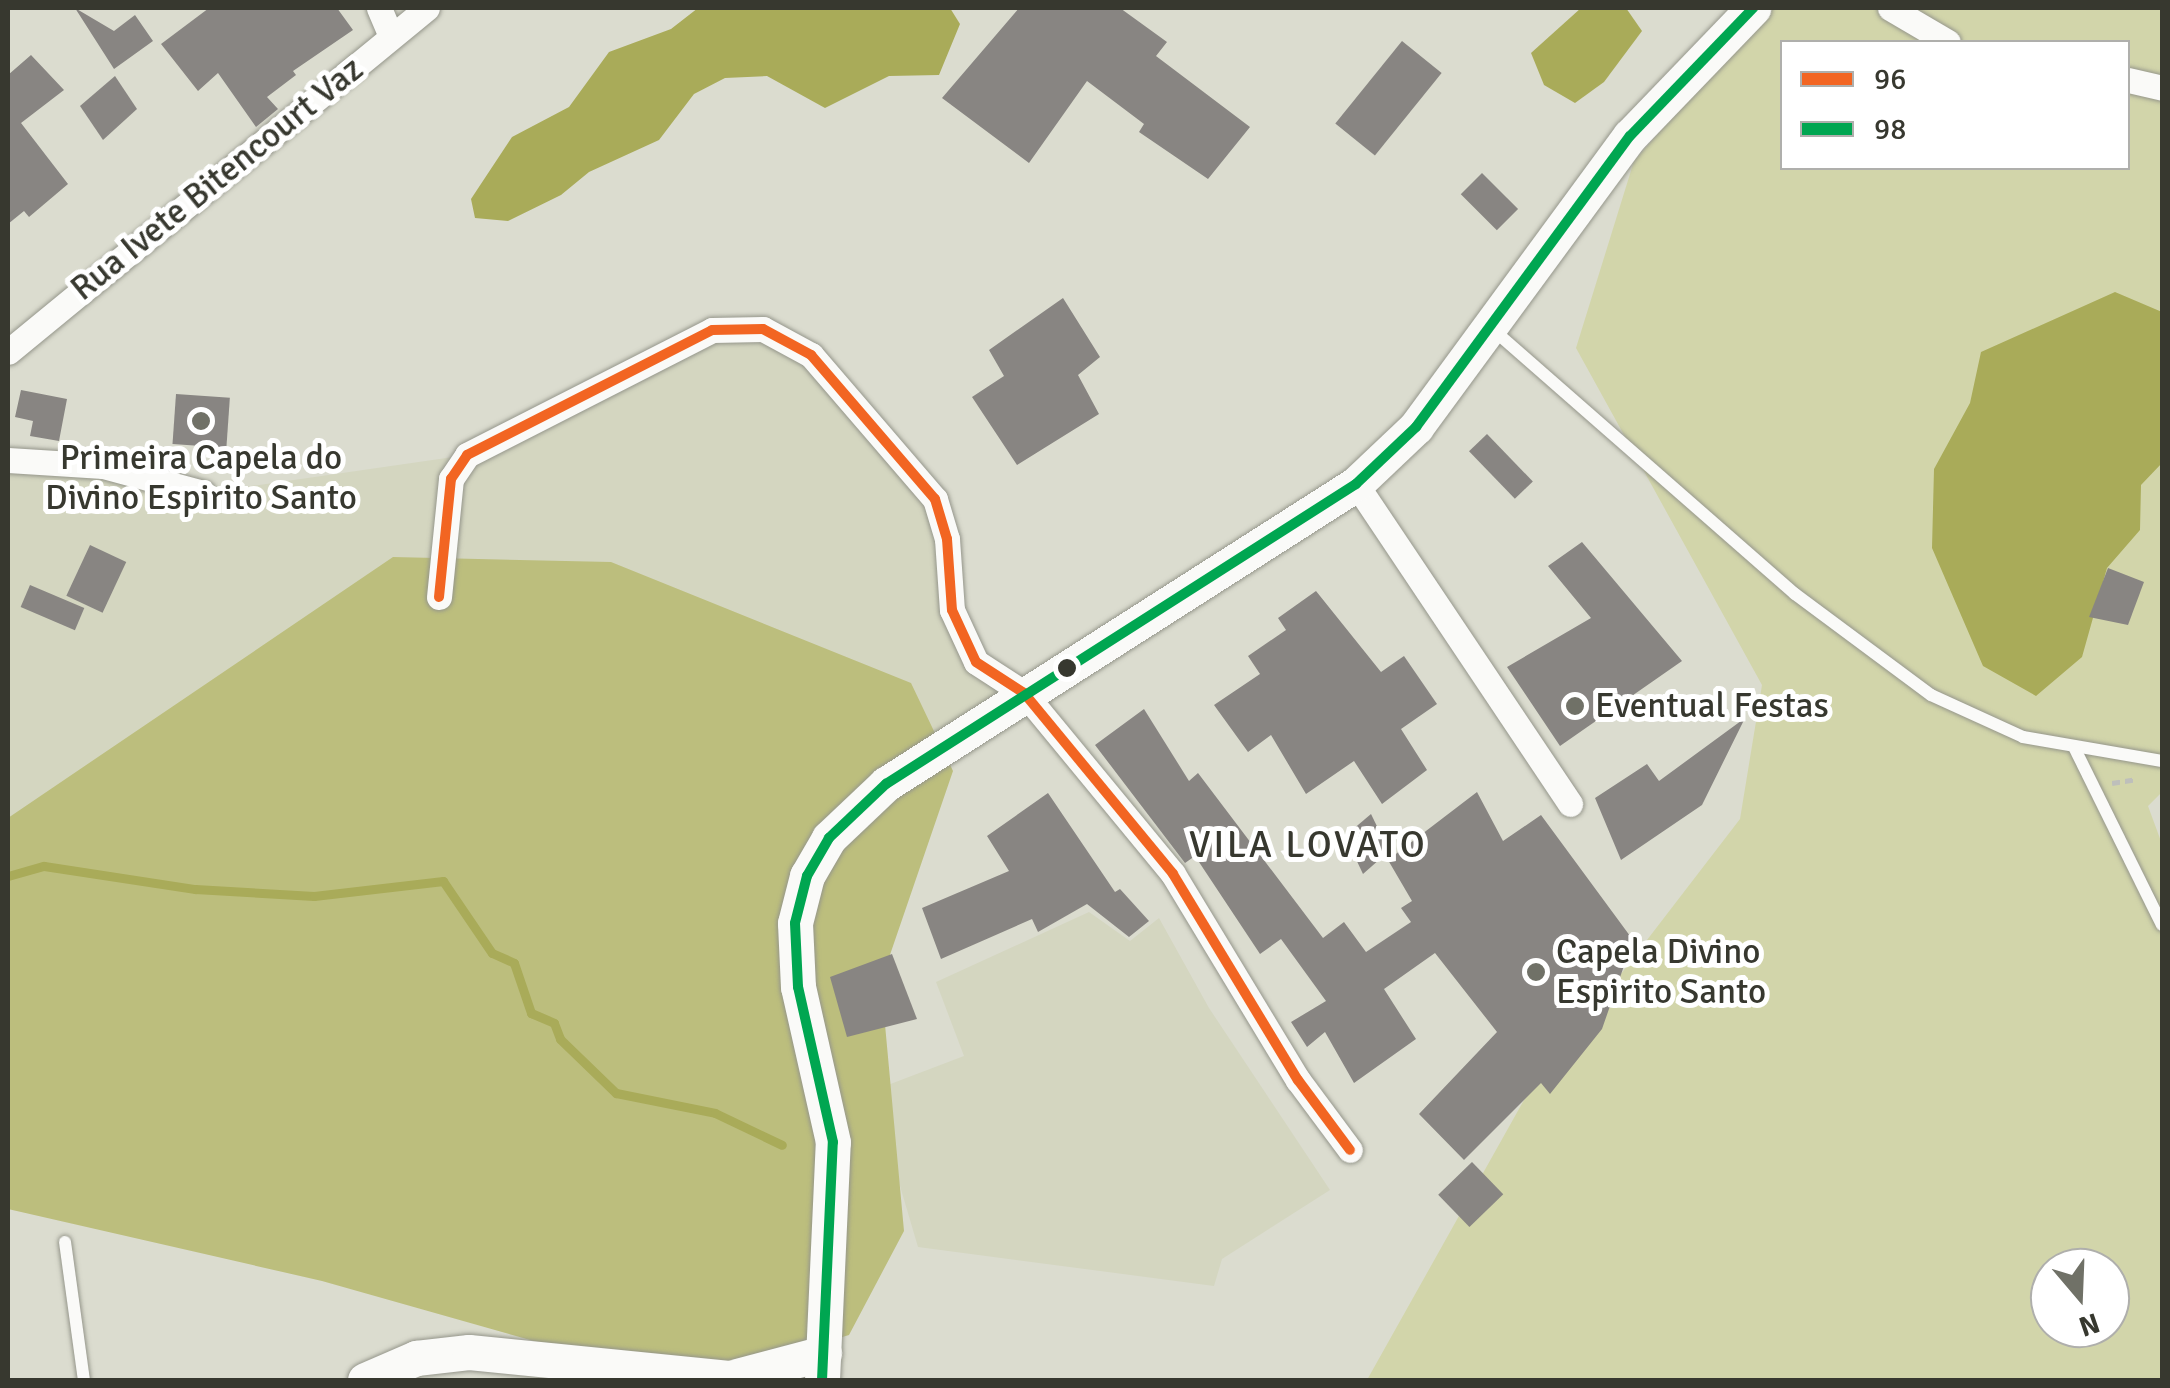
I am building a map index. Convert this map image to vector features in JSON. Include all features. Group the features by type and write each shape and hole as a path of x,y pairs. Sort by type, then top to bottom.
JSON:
{"street":[{"path":"379,8 391,36"},
{"name":"Rua Ivete Bitencourt Vaz","path":"8,352 427,8"},
{"path":"366,1380 423,1369 469,1352 743,1378 823,1367 834,1142 798,987 795,923 807,876 829,838 886,784 1356,484 1416,427 1630,136 1753,8"},
{"path":"1890,8 1945,40"},
{"path":"2130,80 2162,88"},
{"path":"439,596 451,480 467,455 712,330 762,328 811,355 935,499 947,538 952,610 976,662 1024,693 1173,874 1298,1080 1350,1150"},
{"path":"8,460 104,466 203,494"},
{"path":"1356,484 1570,804"}],"lane":[{"path":"1488,325 1795,594 1932,696 2023,737 2162,761"},
{"path":"2076,749 2162,925"},
{"path":"65,1242 84,1380"}],"path":[{"path":"2095,786 2150,777"}],"shaded area":[{"path":"698,8 950,8 960,24 939,75 889,76 825,108 767,76 725,78 694,94 659,140 589,172 561,195 508,221 475,218 471,199 512,137 569,107 609,52 671,29"},
{"path":"1581,8 1626,8 1642,31 1604,82 1575,103 1544,85 1531,53"},
{"path":"2115,292 2162,312 2162,463 2141,485 2140,530 2107,568 2082,657 2036,696 1983,666 1932,548 1934,469 1970,403 1981,352"},
{"path":"763,329 811,355 935,499 976,662 1024,693 807,876 8,830 8,460 203,493 467,455 712,330"},
{"path":"1089,912 1130,941 1159,918 1209,1008 1330,1190 1222,1259 1214,1286 918,1247 872,1091 964,1056 936,982"}],"green space":[{"path":"1769,8 2162,8 2162,792 2148,806 2162,844 2162,1380 1367,1380 1524,1100 1740,819 1762,685 1576,348 1634,161"},
{"path":"393,557 611,562 911,683 953,771 881,981 904,1231 849,1335 702,1380 671,1380 322,1281 8,1209 8,818"}],"building":[{"path":"75,8 114,31 135,15 153,41 114,69"},
{"path":"209,8 337,8 353,30 293,71 296,75 267,97 278,109 256,127 218,73 198,91 161,44"},
{"path":"1019,8 1120,8 1167,42 1156,56 1250,127 1208,179 1139,132 1144,124 1087,81 1029,163 942,98"},
{"path":"1402,41 1442,73 1375,155 1335,123"},
{"path":"31,55 64,90 21,123 68,184 29,217 24,211 8,224 8,75"},
{"path":"115,76 137,109 103,140 80,106"},
{"path":"1482,173 1518,209 1497,230 1461,194"},
{"path":"1063,298 1100,357 1078,375 1099,414 1017,465 972,397 1004,376 989,350"},
{"path":"21,390 67,399 59,441 30,436 33,421 15,417"},
{"name":"Primeira Capela do Divino Espirito Santo","path":"176,394 230,398 226,448 173,444"},
{"path":"1487,434 1533,481 1515,499 1469,451"},
{"name":"Eventual Festas","path":"1582,542 1682,661 1560,746 1507,667 1591,618 1548,566"},
{"path":"90,545 126,562 103,613 66,596"},
{"path":"2108,568 2144,582 2128,625 2089,617"},
{"path":"30,585 84,608 75,630 21,607"},
{"path":"1316,591 1381,672 1404,656 1437,704 1401,729 1427,770 1382,804 1354,761 1306,794 1271,735 1248,752 1214,705 1260,674 1248,656 1286,630 1278,618"},
{"path":"1144,709 1189,781 1198,773 1323,938 1344,922 1366,952 1411,922 1401,908 1412,901 1388,860 1477,792 1503,841 1541,815 1633,940 1602,1029 1550,1094 1541,1083 1464,1160 1419,1114 1497,1032 1435,953 1384,989 1416,1039 1354,1083 1325,1032 1307,1047 1291,1022 1326,1001 1281,939 1260,954 1195,856 1185,863 1095,745"},
{"path":"1745,718 1702,805 1621,860 1595,798 1647,764 1659,781"},
{"path":"1048,793 1115,892 1120,889 1149,921 1129,937 1087,904 1038,932 1032,919 941,959 922,908 1009,871 987,836"},
{"path":"1371,814 1389,851 1363,874 1345,836"},
{"path":"892,954 917,1019 847,1037 830,977"},
{"path":"1472,1162 1503,1194 1469,1227 1438,1195"}],"waterway":[{"path":"8,876 44,866 195,889 314,896 443,881 492,953 514,963 531,1013 554,1023 560,1039 616,1093 715,1113 782,1145"}],"transit line":[{"name":"98","path":"822,1380 833,1142 798,987 795,923 807,876 829,838 886,784 1356,484 1416,427 1630,136 1753,8"},
{"name":"96","path":"439,597 451,479 467,455 712,330 763,329 811,355 935,499 947,539 952,610 976,662 1024,693 1173,874 1298,1080 1350,1150"}],"place":[{"name":"Primeira Capela do Divino Espirito Santo","path":"201,421"},
{"name":"Eventual Festas","path":"1575,706"},
{"name":"Capela Divino Espirito Santo","path":"1536,972"}],"district":[{"name":"VILA LOVATO","path":"1308,845"}]}
